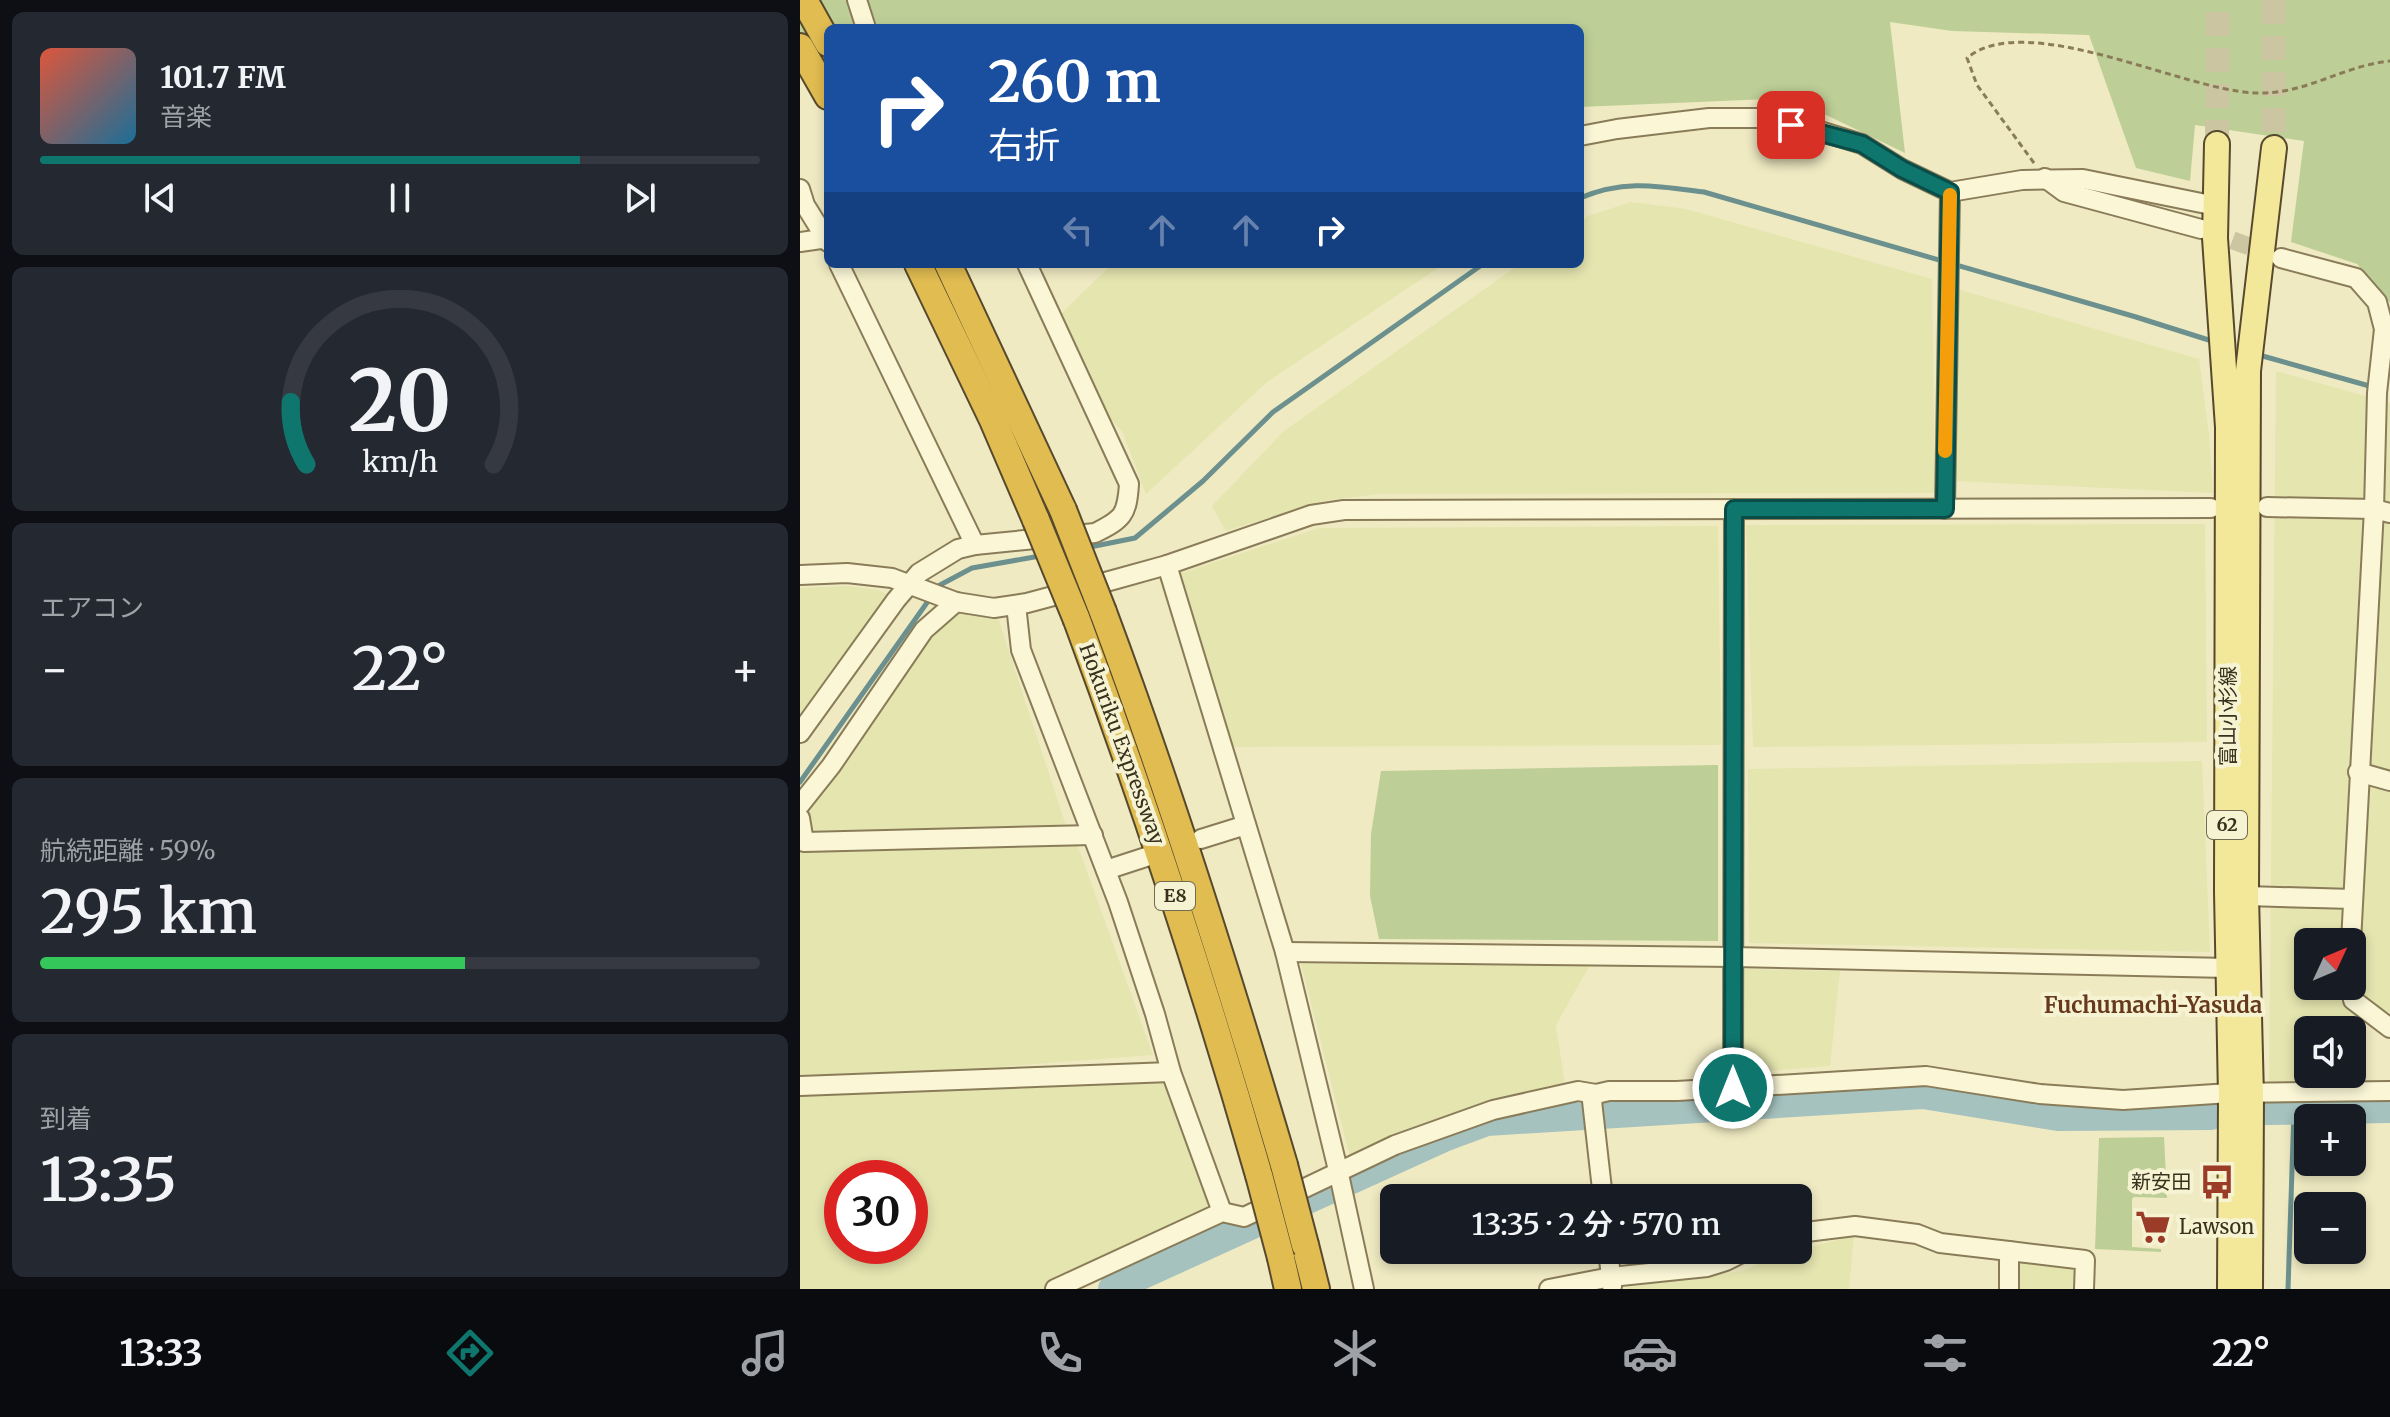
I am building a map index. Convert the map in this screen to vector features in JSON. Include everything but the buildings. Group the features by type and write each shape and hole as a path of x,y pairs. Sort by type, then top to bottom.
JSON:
{"highway":[{"path":"804,0 824,36"},
{"path":"800,47 824,89"},
{"name":"Hokuriku Expressway","path":"920,268 993,420 1077,620 1163,860 1218,1035 1305,1245 1316,1289"},
{"name":"Hokuriku Expressway","path":"950,268 1063,510 1179,824 1216,937 1272,1170 1281,1258 1288,1289"}],"main road":[{"name":"富山小杉線","path":"2217,144 2215,238 2228,427 2228,968 2240,1093 2250,1289"},
{"name":"富山小杉線","path":"2230,1289 2246,896 2248,371 2274,148"}],"street":[{"path":"857,0 865,24"},
{"path":"1584,135 1709,118 1762,118 1862,144 1902,169 1950,192 2022,180 2083,179 2216,206"},
{"path":"2045,178 2064,192 2201,229"},
{"path":"800,189 805,205 824,234"},
{"path":"1945,509 1950,192"},
{"path":"800,242 824,239"},
{"path":"2281,258 2356,278 2377,302 2387,329 2378,385 2382,511 2358,772 2352,928"},
{"path":"841,268 975,545"},
{"path":"800,733 929,565 958,549 975,545 1095,533 1113,524 1128,507 1129,484 1029,268"},
{"path":"2267,507 2382,511"},
{"path":"800,575 847,573 892,578 956,602 994,608 1167,565 1311,515 1344,510 2211,508"},
{"path":"1733,1088 1734,509"},
{"path":"1167,565 1285,952 1364,1289"},
{"path":"800,805 831,766 924,630 956,602"},
{"path":"1016,605 1021,650 1106,870 1155,1014 1171,1072 1222,1212"},
{"path":"2358,772 2390,781"},
{"path":"800,818 804,842 1093,835"},
{"path":"1201,839 1246,825"},
{"path":"1106,870 1146,857"},
{"path":"2246,896 2353,899"},
{"path":"1285,952 1734,957 2228,968"},
{"path":"2353,1000 2390,1028"},
{"path":"800,1086 1171,1072"},
{"path":"1055,1289 1222,1212 1244,1217 1441,1127 1493,1110 1578,1091 1594,1098 1609,1091 1677,1091 1926,1076 2040,1094 2123,1100 2240,1093 2390,1091"},
{"path":"1594,1098 1602,1184"},
{"path":"1812,1231 1855,1226 1917,1234 1940,1243 2085,1260 2084,1289"},
{"path":"2009,1251 2009,1289"},
{"path":"1549,1289 1611,1283 1716,1264"}],"path":[{"path":"2045,178 1977,85 1967,58 1979,48 2003,42 2063,45 2196,83 2251,93 2297,90 2368,63 2390,61"}],"green space":[{"path":"800,0 2390,0 2390,303 2357,264 2291,242 2304,141 2195,125 2190,181 2136,168 2089,35 1952,31 1890,22 1905,153 1791,98 1584,107 1584,24 824,24 824,68 800,71"},
{"path":"1631,202 1686,209 1932,279 1935,493 1380,494 1322,501 1226,531 1212,506 1284,431 1514,268 1584,268 1584,219"},
{"path":"1108,268 1438,268 1267,382 1146,494 1122,431 1102,411 1061,314"},
{"path":"1957,289 2199,359 2213,493 1956,481"},
{"path":"2276,371 2390,403 2390,1012 2358,1016 2294,1016 2294,1081 2269,1081"},
{"path":"2205,524 2207,742 1753,747 1746,525"},
{"path":"1718,526 1721,745 1232,747 1181,573 1319,528"},
{"path":"847,586 878,590 892,597 800,740 800,588"},
{"path":"976,612 998,618 1067,829 812,840 807,815 926,634 951,615"},
{"path":"2202,761 2210,952 1749,943 1748,769"},
{"path":"1718,765 1718,941 1379,939 1370,896 1371,834 1381,771"},
{"path":"1076,841 1153,1055 907,1074 800,1078 800,849"},
{"path":"1591,963 1556,1025 1565,1086 1463,1109 1350,1157 1301,964"},
{"path":"1742,969 1840,971 1830,1066 1744,1073"},
{"path":"1164,1082 1211,1210 1046,1289 800,1289 800,1095"},
{"path":"2164,1137 2167,1198 2132,1199 2132,1247 2161,1249 2161,1252 2095,1249 2099,1138"},
{"path":"1854,1236 1849,1289 1626,1289 1742,1271 1759,1264 1812,1264 1812,1246"},
{"path":"2012,1258 2077,1264 2081,1289 2012,1289"}],"waterway":[{"path":"1584,196 1626,186 1704,192 2215,342"},
{"path":"1085,548 1135,538 1203,481 1273,412 1477,268"},
{"path":"2259,355 2373,387"},
{"path":"937,589 972,568 1040,556"},
{"path":"800,782 931,597"},
{"path":"1112,1289 1444,1138 1487,1122 1923,1095 2058,1117 2211,1116"},
{"path":"2266,1111 2390,1109"},
{"path":"2288,1289 2294,1110"}],"tunnel":[{"path":"2217,144 2218,0"},
{"path":"2274,0 2274,148"},
{"path":"2207,231 2273,255"}],"slow traffic":[{"path":"1945,451 1950,195"}],"place":[{"name":"新安田","path":"2217,1182"},
{"name":"Lawson","path":"2153,1227"}],"district":[{"name":"Fuchumachi-Yasuda","path":"2153,1005"}],"route":[{"path":"1733,1088 1734,509 1945,509 1950,192 1902,169 1862,144 1791,125"}]}
